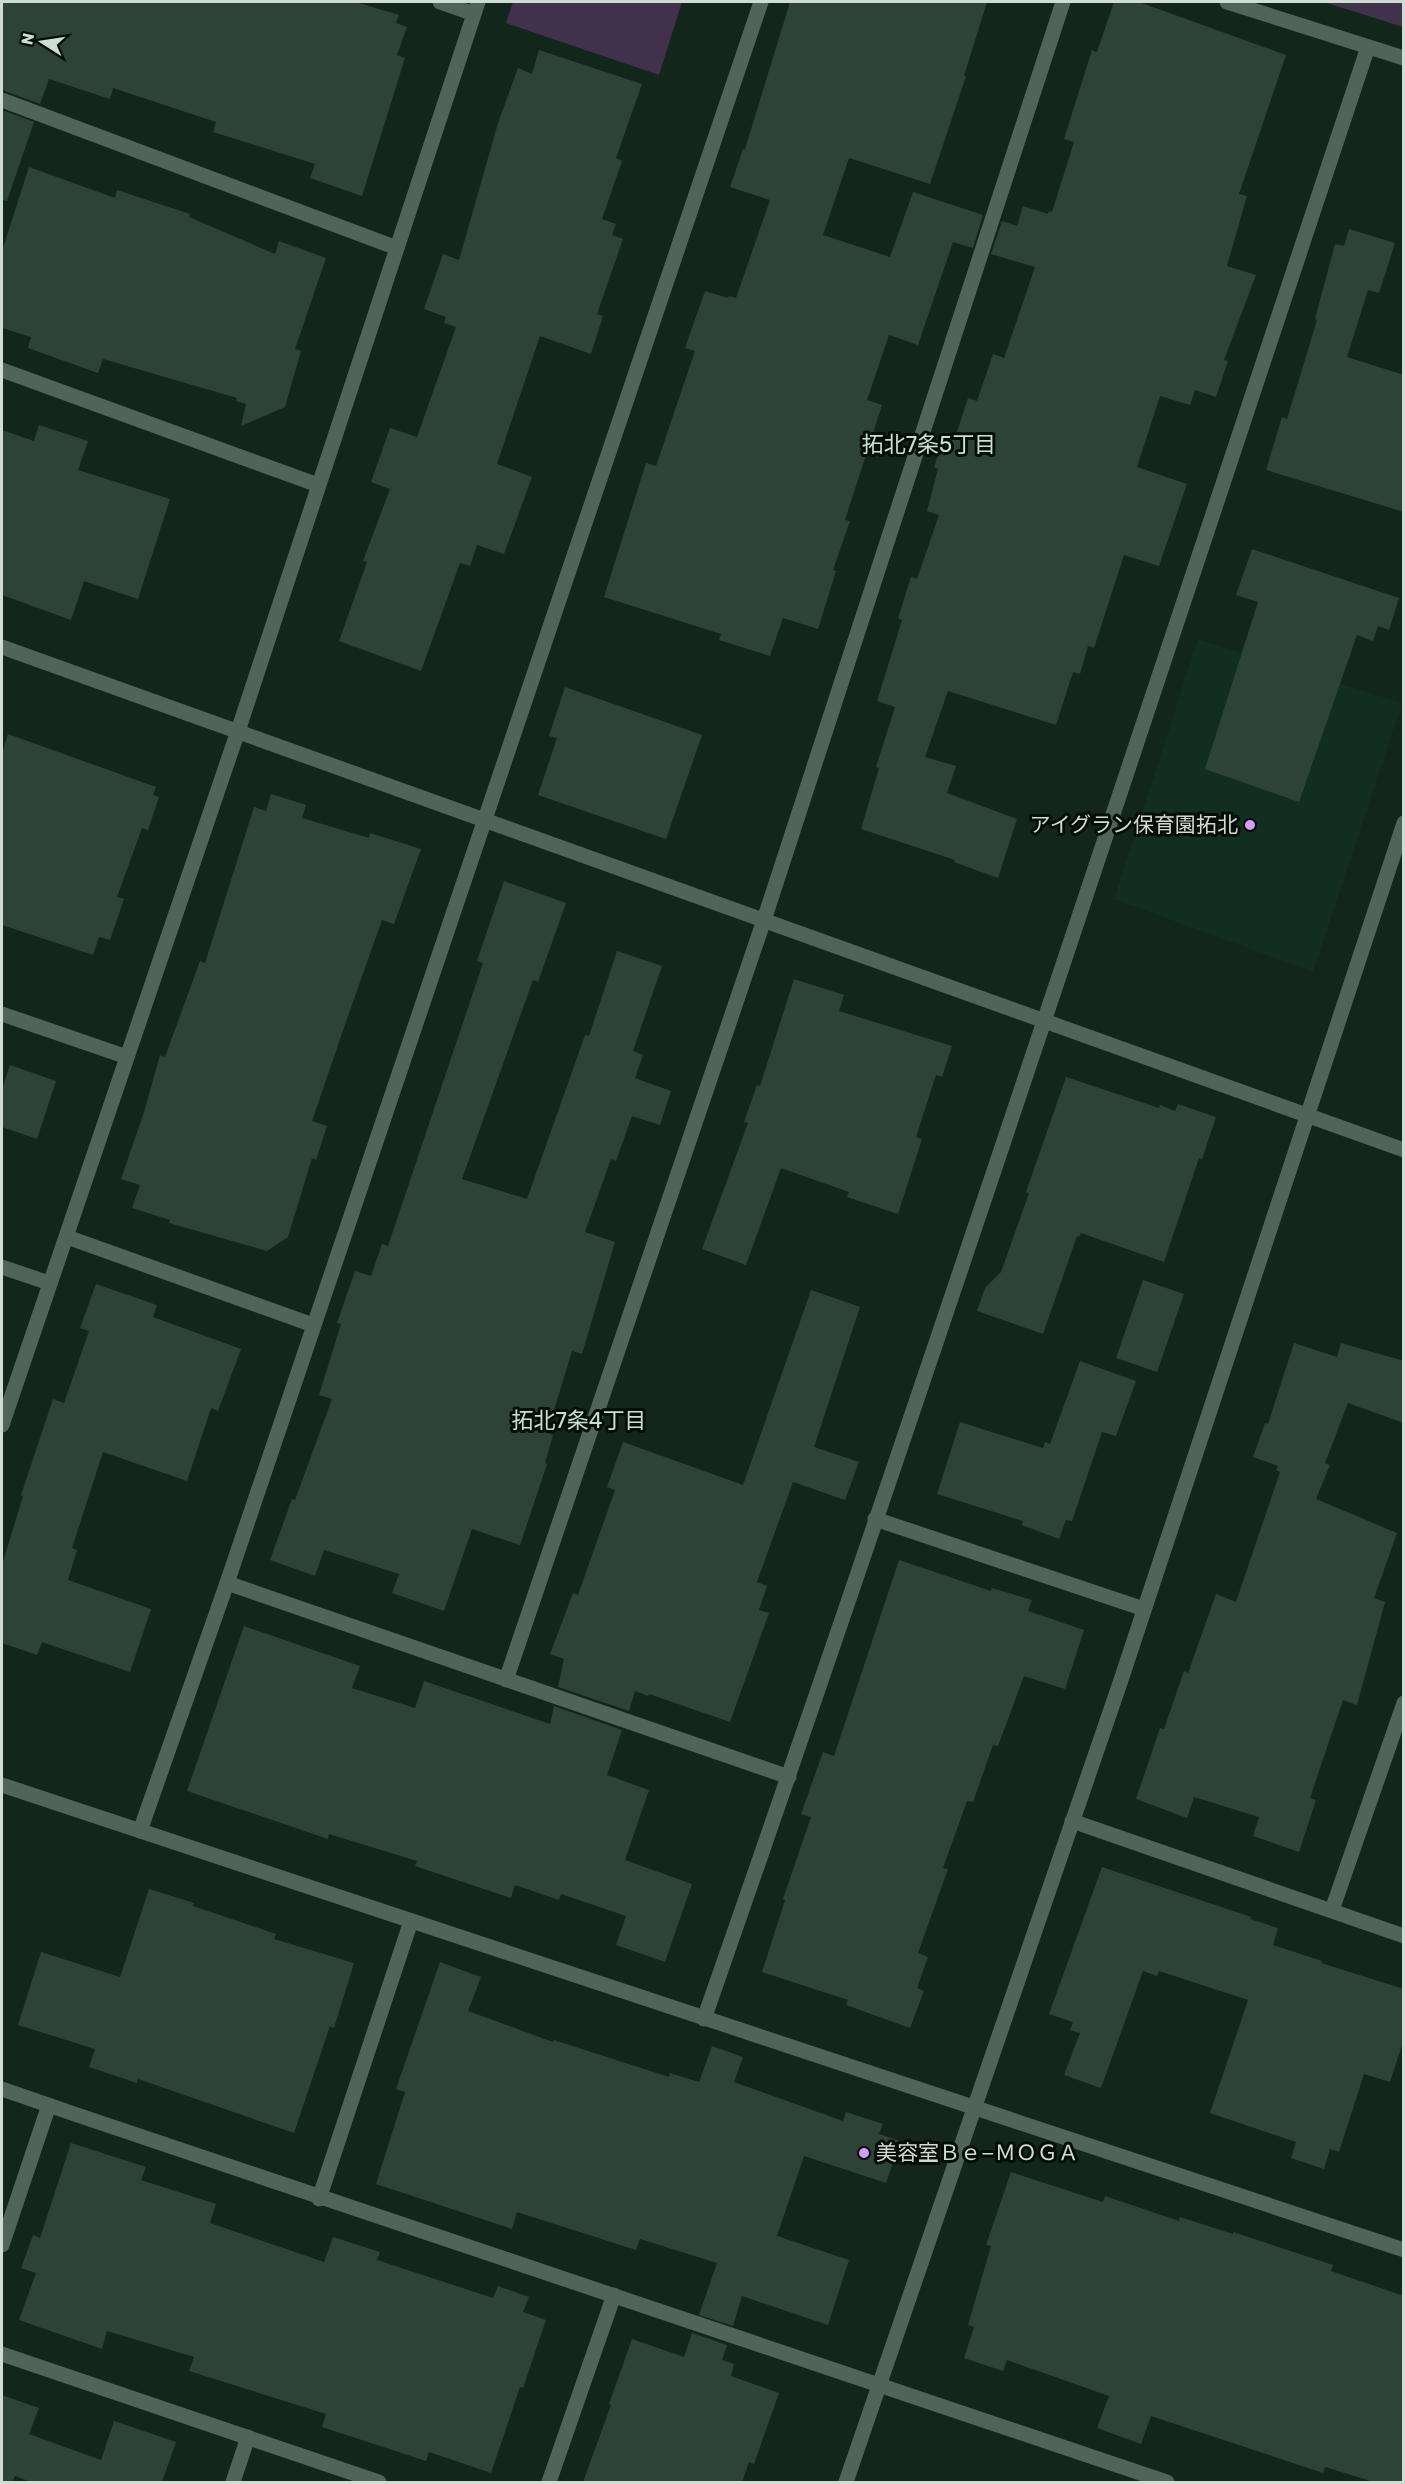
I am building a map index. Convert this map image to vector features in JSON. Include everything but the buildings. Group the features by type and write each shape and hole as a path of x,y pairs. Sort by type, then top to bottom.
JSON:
{"street":[{"path":"2,1425 238,731 476,8 440,2"},
{"path":"140,1831 227,1583 761,2"},
{"path":"506,1680 764,920 1063,2"},
{"path":"1227,2 1404,58"},
{"path":"704,2019 789,1777 1044,1020 1368,47"},
{"path":"2,100 397,248"},
{"path":"2,370 318,486"},
{"path":"2,647 1404,1150"},
{"path":"846,2482 1144,1609 1404,823"},
{"path":"2,1014 127,1057"},
{"path":"67,1237 313,1325"},
{"path":"2,1267 50,1283"},
{"path":"875,1520 1144,1609"},
{"path":"227,1583 789,1777"},
{"path":"1332,1910 1404,1703"},
{"path":"2,1785 1404,2250"},
{"path":"1072,1821 1404,1936"},
{"path":"319,2199 411,1921"},
{"path":"2,2089 319,2199 614,2295 879,2385 1140,2478 1167,2482"},
{"path":"2,2245 49,2105"},
{"path":"549,2482 614,2295"},
{"path":"2,2354 379,2482"},
{"path":"233,2482 248,2437"}],"shaded area":[{"path":"513,2 682,2 659,75 506,23"},
{"path":"1324,2 1403,2 1403,27"},
{"name":"アイグラン保育園拓北","path":"1198,639 1402,703 1313,972 1114,899"}],"place":[{"name":"アイグラン保育園拓北","path":"1250,825"},
{"name":"美容室Ｂｅ−ＭＯＧＡ","path":"864,2153"}],"district":[{"name":"拓北7条5丁目","path":"929,444"},
{"name":"拓北7条4丁目","path":"579,1420"}]}
